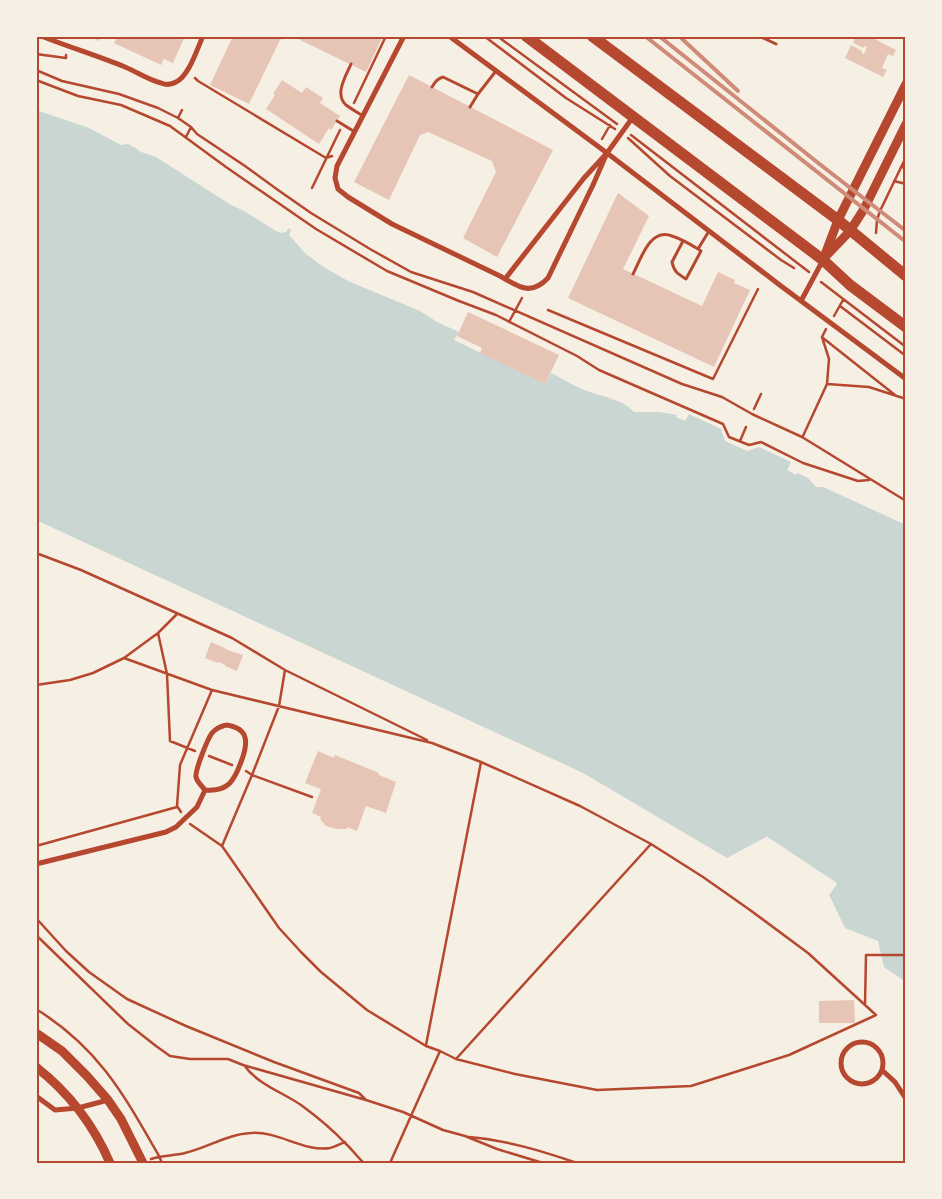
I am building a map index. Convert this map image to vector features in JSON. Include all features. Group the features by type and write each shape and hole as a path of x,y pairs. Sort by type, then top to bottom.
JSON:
{"highway":[{"path":"526,36 823,260 850,285 906,327"},
{"path":"592,36 838,220 906,276"}],"street":[{"path":"42,36 124,66 164,84 177,82 186,72 203,36"},
{"path":"404,36 337,166 335,178 338,189 392,224 513,284 525,288 533,288 542,285 548,278 607,153"},
{"path":"449,36 906,379"},
{"path":"801,301 823,260 838,220 906,84"},
{"path":"505,279 584,178 607,153 633,116"},
{"path":"823,260 850,231 869,202 906,124"},
{"path":"226,725 235,726 241,731 246,740 246,750 235,778 220,789 205,790 196,776 196,769 211,734 217,728 226,725"},
{"path":"36,864 166,832 176,827 197,807 205,790"},
{"path":"36,1033 62,1051 108,1100 121,1119 143,1163"},
{"path":"857,1043 871,1044 881,1055 883,1062 882,1070 879,1076 866,1084 852,1082 841,1069 845,1050 857,1043"},
{"path":"36,1067 48,1076 78,1108 94,1132 110,1163"},
{"path":"882,1070 895,1082 906,1099"},
{"path":"36,1096 55,1110 78,1108 108,1100"}],"lane":[{"path":"759,36 776,44"},
{"path":"351,64 340,92 346,104 363,116"},
{"path":"470,107 496,71"},
{"path":"432,87 439,78 443,77 478,94"},
{"path":"337,121 354,132"},
{"path":"698,249 709,231"},
{"path":"633,274 654,237 666,234 683,241 701,251 686,279 673,268 672,262 683,241"}],"path":[{"path":"484,36 566,98 622,131 670,176 794,268"},
{"path":"497,36 906,348"},
{"path":"36,54 66,58 66,55 59,52"},
{"path":"36,70 62,81 119,94 178,118 197,134 310,213 411,272 473,292 682,384 722,397 752,414 802,436 906,501"},
{"path":"195,78 326,158 332,156"},
{"path":"36,80 78,96 121,104 170,126 316,229 387,270 496,315 577,356 599,370 723,424 729,437 749,445 761,442 803,463 858,481 870,480"},
{"path":"178,118 182,110"},
{"path":"602,139 610,124"},
{"path":"185,137 191,127"},
{"path":"876,233 877,220 906,157"},
{"path":"901,167 906,168"},
{"path":"894,181 906,184"},
{"path":"548,310 713,379 758,289"},
{"path":"509,322 522,298"},
{"path":"802,436 827,384 829,359 822,337 843,300"},
{"path":"840,306 906,356"},
{"path":"822,337 894,395"},
{"path":"827,384 869,387 906,399"},
{"path":"754,409 761,394"},
{"path":"740,441 746,427"},
{"path":"36,553 81,570 232,638 285,670 432,742 580,806 651,844 703,877 808,953 876,1015 789,1055 691,1086 597,1090 515,1074 456,1059 426,1046 367,1010 321,972 279,928 222,846 185,819 177,806 180,765 212,690"},
{"path":"36,685 70,680 93,673 124,658 158,633 177,614"},
{"path":"124,658 212,690 432,742"},
{"path":"222,846 279,706 285,670"},
{"path":"426,1046 481,762"},
{"path":"36,846 177,806"},
{"path":"456,1059 651,844"},
{"path":"36,918 66,951 89,972 127,999 195,1030 274,1062 359,1093 366,1100"},
{"path":"36,935 128,1024 170,1056 228,1059 403,1112 443,1130 544,1163"},
{"path":"865,1005 866,954 906,955"},
{"path":"36,1010 69,1032 104,1069 123,1094 162,1163"},
{"path":"390,1163 440,1051"},
{"path":"244,1065 249,1072 263,1082 301,1105 345,1142 364,1163"},
{"path":"159,1156 185,1153 231,1137 252,1133 272,1135 313,1148 332,1148 345,1142"},
{"path":"465,1136 489,1138 577,1163"}],"shaded area":[{"path":"36,110 89,128 121,145 128,144 141,152 156,157 276,231 286,232 289,228 291,230 289,235 305,253 322,266 348,281 420,311 437,322 459,332 454,340 545,384 551,373 582,389 618,401 634,412 659,412 677,415 676,417 685,421 689,414 721,429 725,441 747,451 759,447 791,462 787,470 808,478 816,487 823,487 906,525 906,982 884,967 878,941 845,928 829,895 837,884 766,837 727,858 583,773 36,520"}],"pier":[{"path":"766,836 837,883 829,895 845,928 842,927 826,895 834,884 766,840"}],"building":[{"path":"87,36 101,36 99,41"},
{"path":"118,36 159,36 166,39 167,36 185,36 173,63 164,59 161,65 114,43"},
{"path":"233,36 288,36 280,40 249,104 210,85"},
{"path":"292,36 383,36 366,72"},
{"path":"856,36 869,36 896,50 893,56 888,54 882,68 887,70 883,77 845,58 851,45 864,54 867,47 865,46 864,48 853,43"},
{"path":"409,75 553,150 497,257 463,238 496,172 492,161 428,132 420,135 389,200 354,182"},
{"path":"282,80 302,93 306,87 323,98 320,103 340,116 331,130 329,128 319,144 266,109"},
{"path":"618,193 649,216 623,269 702,306 718,272 735,280 734,283 750,290 714,367 568,298"},
{"path":"468,312 559,355 545,384 480,353 482,348 457,336"},
{"path":"211,642 243,655 237,671 219,662 205,658"},
{"path":"318,751 334,758 335,755 396,782 386,813 366,806 357,831 347,827 347,829 336,829 326,826 320,819 321,817 312,813 321,789 305,783"},
{"path":"854,1000 855,1023 819,1023 819,1001"}],"railway":[{"path":"645,36 906,242"},
{"path":"659,36 906,231"},
{"path":"679,36 738,91"}]}
